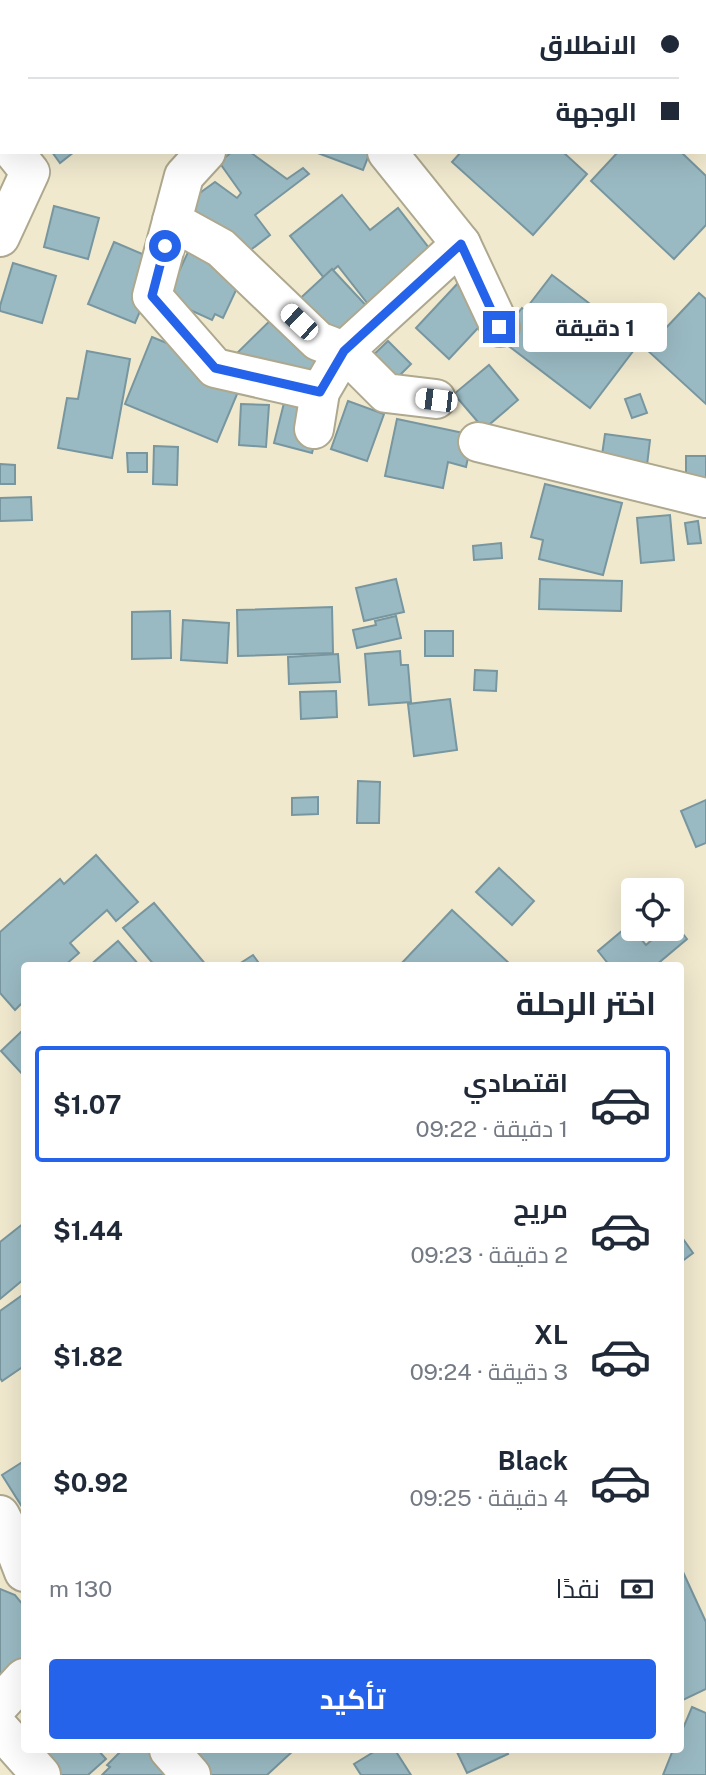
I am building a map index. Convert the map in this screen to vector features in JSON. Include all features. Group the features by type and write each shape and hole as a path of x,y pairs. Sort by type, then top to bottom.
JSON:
{"street":[{"path":"0,237 30,172 16,154"},
{"path":"204,154 184,176 152,296 215,368 320,392"},
{"path":"389,154 461,244 499,327"},
{"path":"172,221 221,248 318,341 344,351 386,393 436,400"},
{"path":"314,429 320,392 344,351 461,244"},
{"path":"478,442 706,498"},
{"path":"0,1515 21,1566"},
{"path":"0,1569 21,1572"},
{"path":"0,1704 21,1681"},
{"path":"0,1729 21,1753"},
{"path":"21,1753 41,1775"},
{"path":"172,1753 191,1775"}],"building":[{"path":"53,154 71,154 60,163"},
{"path":"229,154 253,154 287,179 303,168 309,174 255,215 270,235 239,259 184,219 193,198 215,182 237,198 241,193 219,162"},
{"path":"320,154 369,154 363,170"},
{"path":"459,154 565,154 587,174 533,235 452,162"},
{"path":"616,154 683,154 706,176 706,225 674,259 591,181"},
{"path":"342,195 370,230 398,208 443,266 386,327 338,266 324,278 290,236"},
{"path":"54,206 99,218 88,259 44,247"},
{"path":"114,242 161,262 135,323 88,304"},
{"path":"190,248 244,273 223,318 215,314 212,320 166,299"},
{"path":"13,263 56,276 42,323 0,311"},
{"path":"332,269 372,312 332,347 293,305"},
{"path":"552,275 640,342 590,408 498,338 522,308 525,310"},
{"path":"459,282 492,313 449,359 416,328"},
{"path":"699,293 706,299 706,404 646,349"},
{"path":"282,309 344,373 307,408 233,357"},
{"path":"152,337 245,375 217,442 125,404"},
{"path":"388,341 411,364 389,386 366,362"},
{"path":"87,351 130,359 112,458 58,448 67,398 78,399"},
{"path":"489,365 518,400 484,429 454,394"},
{"path":"640,394 647,413 632,418 625,399"},
{"path":"348,401 384,414 367,461 331,449"},
{"path":"284,403 322,413 312,453 274,443"},
{"path":"241,404 269,405 266,447 239,445"},
{"path":"397,419 473,435 466,467 448,462 443,488 385,476"},
{"path":"605,434 650,440 645,482 599,476"},
{"path":"154,446 178,447 177,485 153,484"},
{"path":"127,453 147,453 147,472 128,472"},
{"path":"686,456 706,456 706,484 686,484"},
{"path":"0,464 15,465 15,484 0,484"},
{"path":"545,484 622,503 603,575 539,559 543,540 531,537"},
{"path":"31,497 32,520 0,521 0,498"},
{"path":"670,515 674,560 641,563 637,518"},
{"path":"698,521 701,543 688,544 685,523"},
{"path":"501,543 502,558 474,560 473,546"},
{"path":"396,579 404,612 364,621 356,588"},
{"path":"540,579 622,581 621,611 539,609"},
{"path":"332,607 333,653 238,656 237,610"},
{"path":"170,611 171,658 132,659 132,612"},
{"path":"396,616 401,638 357,648 353,630 376,625 375,621"},
{"path":"183,620 229,623 227,663 181,660"},
{"path":"425,631 453,631 453,656 425,656"},
{"path":"400,651 401,665 408,665 411,702 369,705 365,654"},
{"path":"338,654 340,682 289,684 288,657"},
{"path":"475,670 497,671 496,691 474,690"},
{"path":"336,691 337,717 301,719 300,692"},
{"path":"450,699 457,750 414,756 408,704"},
{"path":"358,781 380,782 379,823 357,823"},
{"path":"318,797 318,814 292,815 292,798"},
{"path":"706,800 706,843 696,847 681,811"},
{"path":"96,855 138,902 116,921 107,910 70,943 79,953 69,962 21,962 21,1004 15,1010 0,993 0,932 60,879 64,884"},
{"path":"499,868 534,901 512,925 476,892"},
{"path":"154,903 204,962 152,962 123,928"},
{"path":"452,910 508,962 403,962"},
{"path":"621,932 621,941 643,941 646,945 650,941 684,941 684,935 687,939 660,962 607,962 598,951"},
{"path":"118,941 136,962 94,962"},
{"path":"253,955 258,962 242,962"},
{"path":"21,1032 21,1073 1,1051"},
{"path":"21,1225 21,1282 0,1299 0,1242"},
{"path":"684,1240 693,1253 684,1260"},
{"path":"21,1296 21,1368 2,1381 0,1378 0,1311"},
{"path":"21,1463 21,1505 2,1475"},
{"path":"684,1574 706,1622 706,1689 684,1700"},
{"path":"0,1589 15,1595 21,1602 21,1661 10,1670 0,1687"},
{"path":"692,1707 706,1713 706,1775 663,1775 672,1753 684,1753 684,1726"},
{"path":"35,1753 101,1753 106,1759 88,1775 48,1775"},
{"path":"119,1753 153,1753 175,1775 102,1775 110,1767 107,1765"},
{"path":"184,1753 291,1753 267,1775 204,1775"},
{"path":"372,1753 397,1753 411,1775 361,1775 354,1764"},
{"path":"457,1753 508,1754 467,1773"}],"route":[{"path":"165,246 152,296 215,368 320,392 344,351 461,244 499,327"}]}
